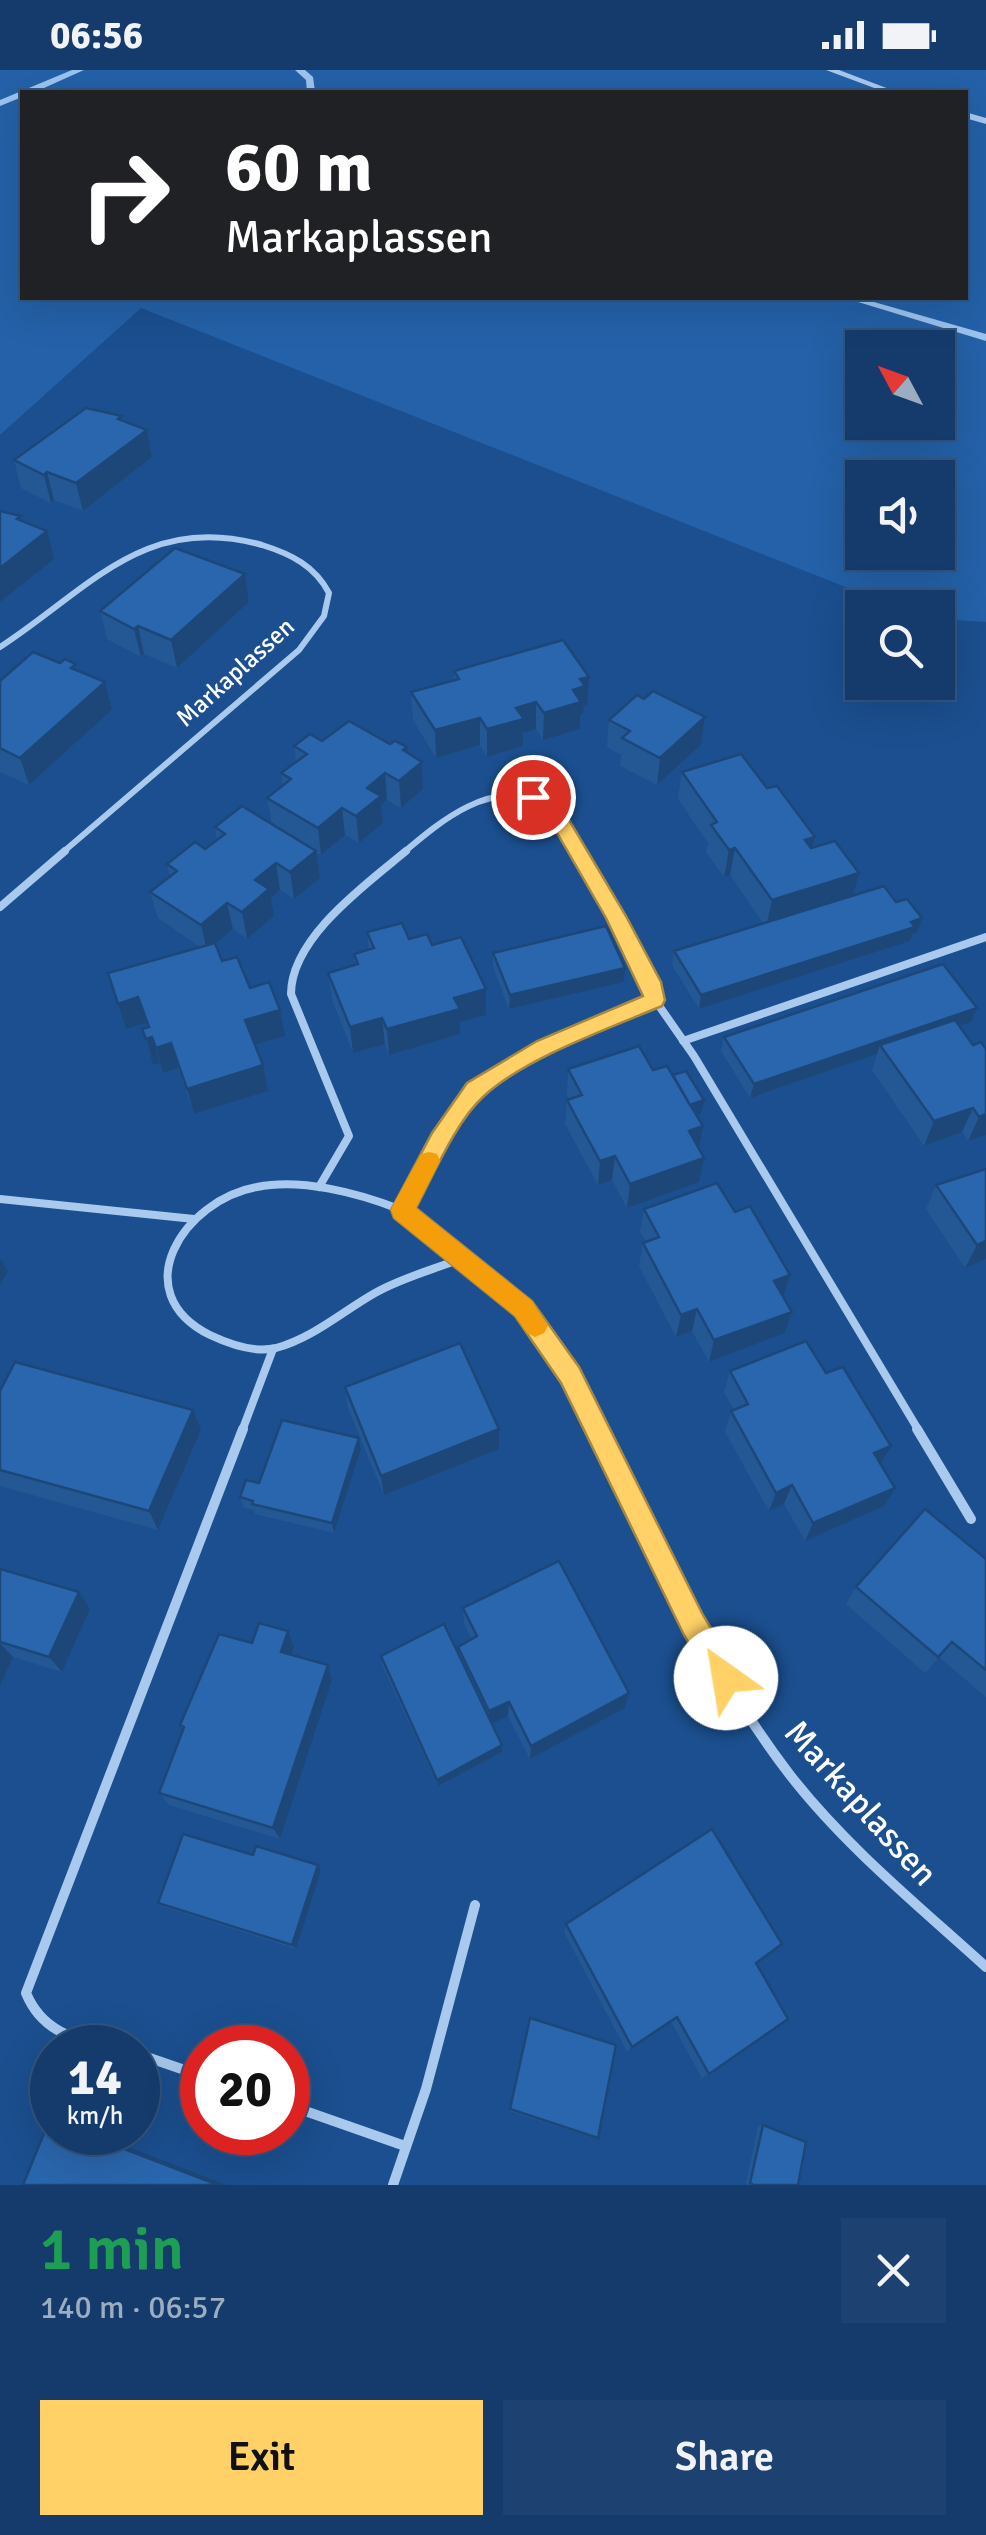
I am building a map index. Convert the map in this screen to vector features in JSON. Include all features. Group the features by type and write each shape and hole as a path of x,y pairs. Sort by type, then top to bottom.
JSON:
{"street":[{"path":"830,70 886,90"}],"lane":[{"name":"Markaplassen","path":"0,647 120,560 168,538 208,533 264,544 312,568 329,593 324,616 298,650 0,907"},
{"path":"320,1187 349,1136 291,994 290,975 309,941 455,812 498,796 533,797 552,808 624,932 655,1000 971,1519"},
{"path":"683,1041 986,937"},
{"path":"402,1210 440,1140 475,1090 544,1047 655,1000"},
{"name":"Markaplassen","path":"194,1218 224,1198 260,1186 320,1187 402,1210 524,1308 570,1375 694,1625 792,1776 849,1842 986,1967"},
{"path":"0,1199 194,1218"},
{"path":"194,1218 172,1247 168,1278 176,1304 199,1330 231,1345 274,1349 318,1330 378,1291 460,1259"},
{"path":"48,2025 33,2015 26,1993 274,1349"},
{"path":"393,2185 426,2089 475,1906"},
{"path":"310,2113 405,2146"}],"shaded area":[{"path":"0,70 986,70 986,622 955,620 955,590 853,590 141,308 0,435"}],"building":[{"path":"86,408 122,416 118,419 147,430 76,483 47,472 44,475 14,460"},
{"path":"0,511 21,516 17,519 47,531 0,568"},
{"path":"175,548 245,574 171,640 138,626 134,629 100,611"},
{"path":"563,640 589,677 580,679 585,686 573,690 581,702 544,713 536,702 516,708 524,719 487,729 480,718 435,730 411,692 459,679 454,671"},
{"path":"33,652 60,663 65,659 76,664 71,668 105,682 20,758 0,748 0,681"},
{"path":"653,691 705,717 660,758 622,738 630,731 609,720 637,695 644,699"},
{"path":"349,721 390,744 395,741 407,747 403,750 422,762 399,781 385,773 367,788 381,796 356,816 342,808 318,828 267,798 291,779 281,773 307,754 294,746 310,734 322,741"},
{"path":"741,754 767,788 777,786 815,837 805,840 811,848 835,841 859,873 772,900 735,848 729,850 711,825 717,822 682,772"},
{"path":"242,806 316,851 290,872 276,863 255,880 269,889 242,912 227,903 201,925 150,892 177,871 167,864 195,842 205,849 225,834 215,827"},
{"path":"884,886 896,902 907,899 922,918 911,922 915,927 701,995 674,951"},
{"path":"402,923 409,939 427,934 432,945 461,937 486,989 454,998 460,1009 387,1029 382,1018 350,1027 328,973 358,964 354,954 374,948 367,932"},
{"path":"606,926 625,968 510,995 493,953"},
{"path":"215,943 222,961 237,957 250,988 269,982 280,1010 245,1020 263,1065 187,1089 171,1043 156,1048 152,1037 146,1039 142,1029 149,1027 138,997 118,1004 108,973"},
{"path":"943,964 977,1008 754,1084 724,1037"},
{"path":"955,1020 973,1045 981,1042 986,1049 986,1114 979,1117 973,1108 934,1121 880,1045"},
{"path":"639,1046 653,1070 667,1066 703,1126 689,1131 704,1158 630,1184 615,1156 600,1161 583,1130 567,1100 582,1095 568,1069"},
{"path":"686,1071 704,1100 690,1105 673,1075"},
{"path":"986,1169 986,1241 977,1245 936,1185"},
{"path":"717,1183 735,1212 750,1206 790,1275 774,1281 792,1312 714,1340 697,1309 681,1315 643,1243 659,1237 644,1209"},
{"path":"806,1341 826,1373 843,1367 891,1446 874,1453 895,1488 813,1523 792,1485 776,1493 731,1411 748,1404 730,1371"},
{"path":"460,1343 499,1429 381,1476 345,1387"},
{"path":"15,1362 193,1410 149,1511 0,1470 0,1391"},
{"path":"282,1420 359,1438 332,1523 252,1504 253,1501 240,1497 246,1480 259,1483"},
{"path":"925,1509 986,1559 986,1670 952,1642 938,1657 856,1587"},
{"path":"559,1561 629,1693 531,1746 509,1702 489,1711 458,1647 477,1636 463,1608"},
{"path":"0,1569 79,1592 49,1657 0,1642"},
{"path":"259,1623 288,1631 281,1652 328,1665 273,1828 159,1793 184,1727 180,1725 219,1634 252,1643"},
{"path":"444,1624 502,1745 437,1780 381,1656"},
{"path":"712,1829 782,1944 756,1963 788,2019 709,2074 677,2017 632,2047 566,1924"},
{"path":"183,1834 253,1855 256,1846 318,1865 292,1945 158,1903"},
{"path":"530,2018 616,2045 598,2138 510,2109"},
{"path":"763,2125 806,2142 798,2185 750,2183"},
{"path":"35,2155 140,2155 218,2185 23,2185"}],"waterway":[{"path":"33,90 80,70"},
{"path":"299,70 310,79 311,90"},
{"path":"0,103 20,95"},
{"path":"857,300 986,338"}],"slow traffic":[{"path":"429,1161 402,1210 524,1308 535,1326"}],"route":[{"path":"533,797 546,801 552,808 616,916 650,982 655,1000 544,1047 475,1090 440,1140 402,1210 524,1308 570,1375 694,1625 726,1678"}]}
